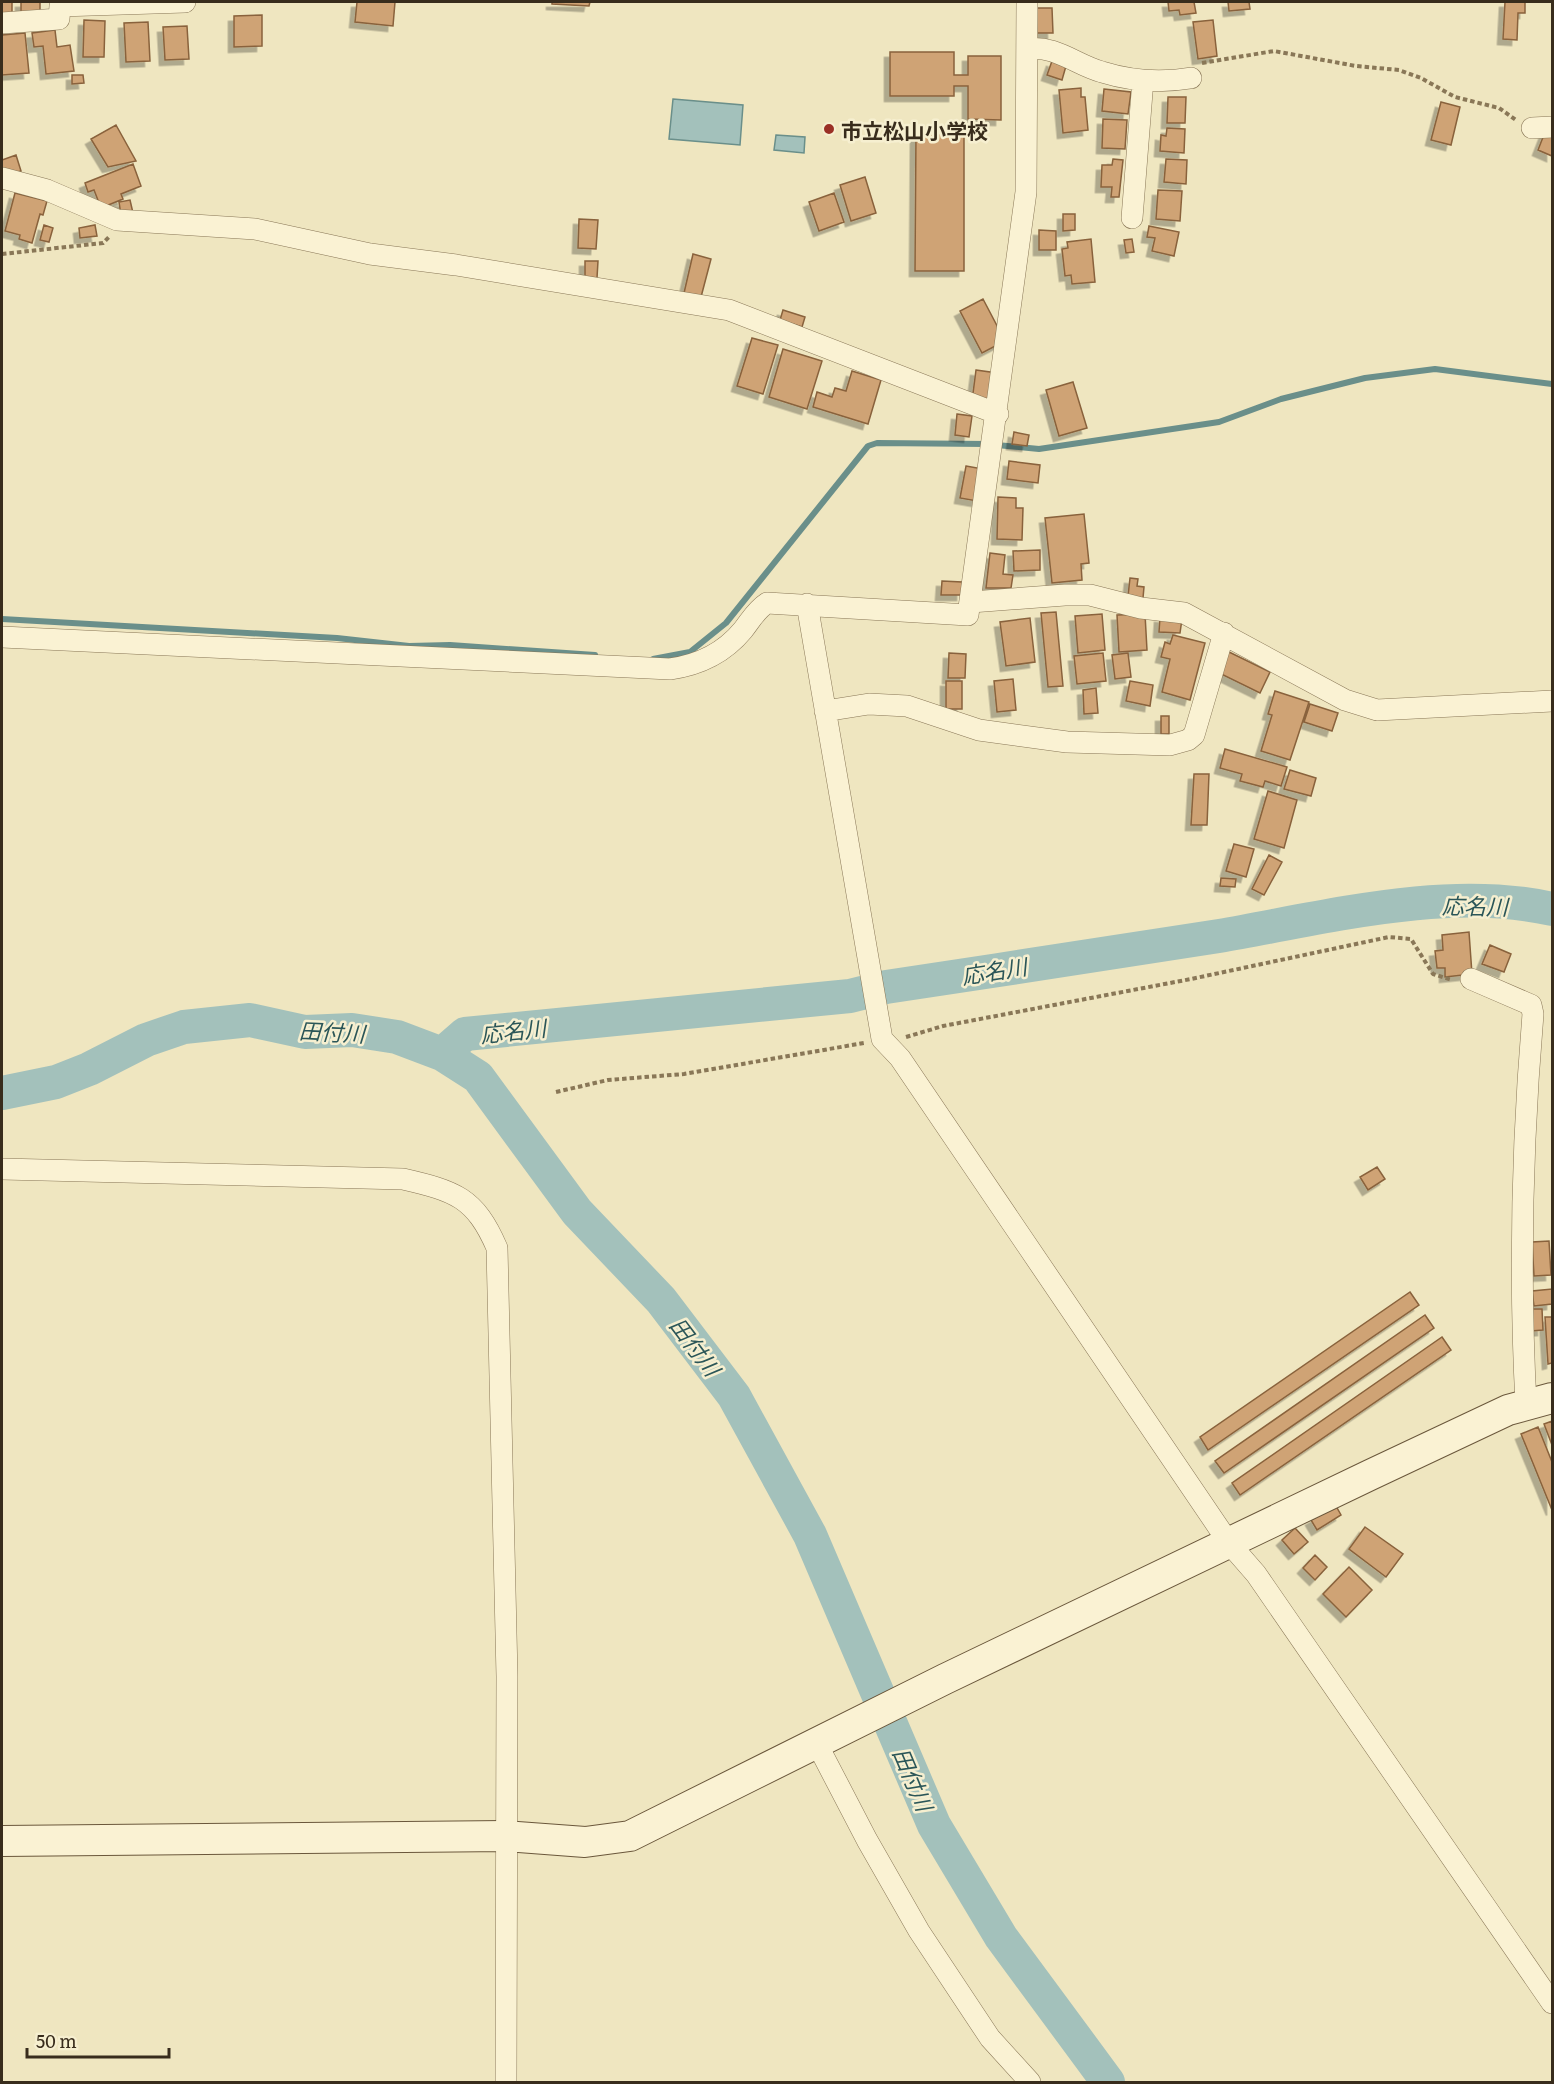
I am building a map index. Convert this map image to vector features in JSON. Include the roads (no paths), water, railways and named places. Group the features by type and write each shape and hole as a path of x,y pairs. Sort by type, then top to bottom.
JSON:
{"street":[{"path":"2,23 59,19 60,6 184,2"},
{"path":"2,637 670,669 708,659 721,651 767,603 968,615 998,414 1026,192 1026,2"},
{"path":"1027,49 1042,47 1100,72 1143,80 1188,79"},
{"path":"1132,218 1143,80"},
{"path":"2,178 46,190 117,220 255,229 370,254 456,265 729,310 998,414"},
{"path":"971,602 1065,595 1090,596 1141,608 1184,613 1345,700 1377,710 1552,701"},
{"path":"807,604 885,1042 900,1058 1229,1543 1256,1574 1552,2003"},
{"path":"825,711 869,704 907,706 979,730 1018,737 1067,742 1170,745 1188,740 1194,735 1224,633"},
{"path":"2,1841 505,1836 585,1842 630,1836 1370,1474 1508,1410 1539,1401 1521,1304 1525,1108 1533,1014 1531,1005 1471,979"},
{"path":"2,1169 403,1179 440,1188 477,1209 498,1248 507,1676 506,2082"},
{"path":"830,1737 867,1839 920,1931 990,2038 1030,2082"}],"water":[{"path":"673,99 743,105 740,145 669,139"},
{"path":"776,135 805,137 804,153 774,150"}],"waterway":[{"path":"653,659 690,652 726,623 868,446 877,443 986,444 1039,449 1219,422 1281,399 1365,378 1435,369 1552,384"},
{"path":"2,619 337,638 409,646 450,645 595,655"},
{"name":"応名川","path":"442,1054 465,1034 850,996 886,987 1219,936 1386,907 1428,902 1470,901 1512,903 1552,909"},
{"name":"田付川","path":"2,1093 56,1082 89,1069 146,1040 184,1027 250,1020 305,1032 352,1030 397,1037 442,1054 478,1077 577,1212 661,1300 734,1396 810,1535 934,1825 1001,1937 1108,2082"}],"place":[{"name":"市立松山小学校","path":"829,129"}]}
